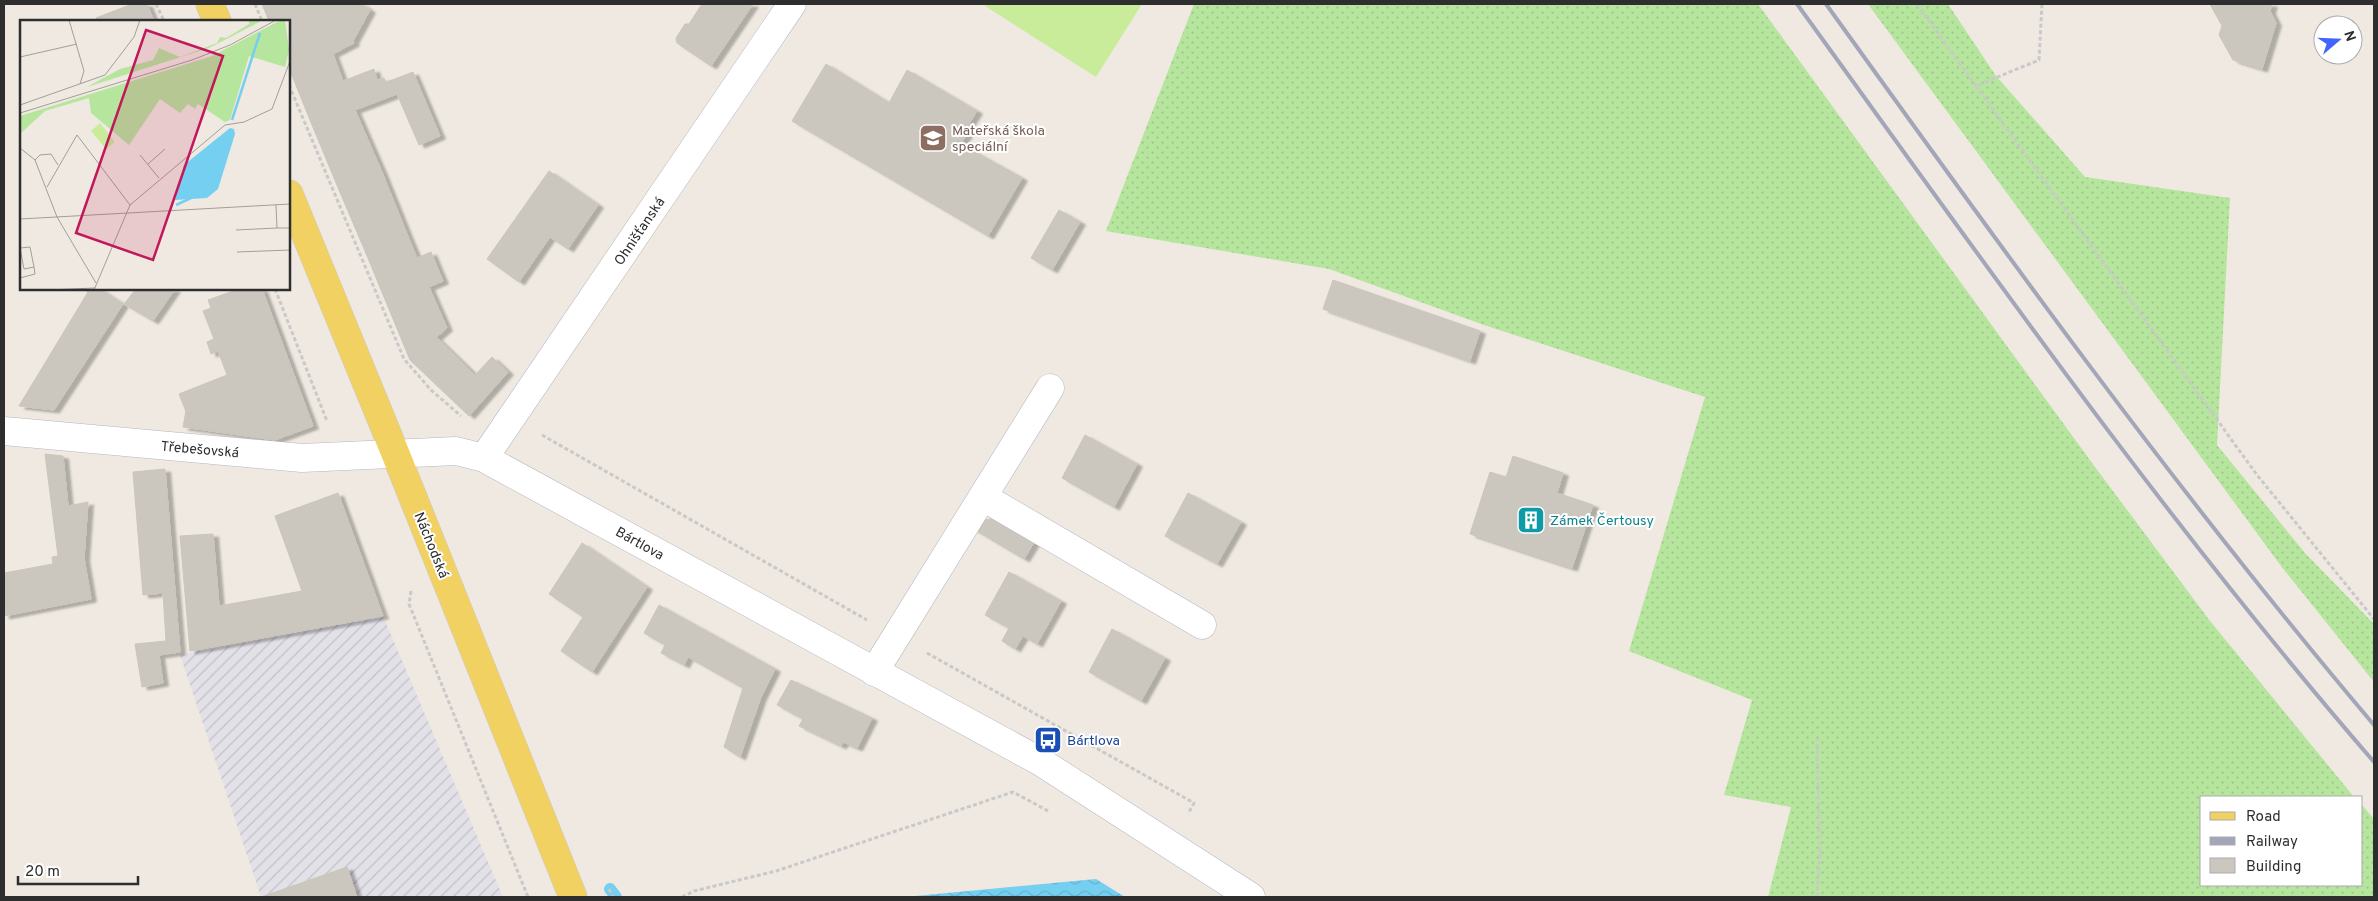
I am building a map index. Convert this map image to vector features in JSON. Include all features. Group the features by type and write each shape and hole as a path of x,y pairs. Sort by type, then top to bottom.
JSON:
{"main road":[{"path":"210,4 217,20"},
{"name":"Náchodská","path":"290,196 573,897"}],"street":[{"name":"Ohnišťanská","path":"484,458 792,4"},
{"path":"874,672 1050,388"},
{"name":"Třebešovská","path":"4,431 302,458 396,455"},
{"name":"Bártlova","path":"396,455 456,451 484,458 1041,762 1251,897"},
{"path":"983,497 1202,625"}],"path":[{"path":"156,4 164,20"},
{"path":"255,4 262,20"},
{"path":"1917,4 2257,475 2374,618"},
{"path":"1976,86 2039,60 2042,4"},
{"path":"290,87 404,359 431,390 464,419 456,451"},
{"path":"275,290 326,420 354,456"},
{"path":"521,406 537,414 531,428 1194,803"},
{"path":"412,588 409,604 528,897"},
{"path":"1817,739 1820,853 1817,897"},
{"path":"682,897 694,891 776,871 1013,792 1055,815"}],"shaded area":[{"path":"383,616 503,897 261,897 180,655"}],"green space":[{"path":"987,4 1142,4 1096,77 985,6"},
{"path":"1194,4 1758,4 2095,467 2210,621 2353,796 2200,796 2200,886 2363,886 2363,806 2374,819 2374,897 1768,897 1791,807 1724,795 1752,700 1629,651 1705,397 1484,325 1329,269 1106,231"},
{"path":"1868,4 1948,4 1996,76 2085,177 2230,198 2217,445 2305,553 2374,624 2374,682 2281,566"}],"water":[{"path":"1096,879 1125,897 905,897"}],"building":[{"path":"132,4 147,4 154,20 97,20 96,18"},
{"path":"262,4 358,4 348,23 350,28 327,42 290,60 290,20 269,20"},
{"path":"358,4 362,4 370,10 353,41 354,43 333,54 343,81 374,69 377,80 384,78 386,83 350,96 354,105 312,125 290,70 290,60 327,42 350,28 348,23"},
{"path":"702,4 753,4 711,66 677,43 676,38 685,24 689,24"},
{"path":"2210,4 2272,4 2270,11 2276,23 2262,69 2233,60 2219,35 2222,26"},
{"path":"826,64 889,103 907,70 977,111 964,132 967,134 961,143 958,140 957,142 1022,178 988,236 792,121"},
{"path":"413,72 440,136 419,145 397,94 355,110 382,172 339,190 312,125 354,105 350,96"},
{"path":"549,171 598,205 568,249 550,237 519,282 487,259"},
{"path":"382,172 407,234 365,251 339,190"},
{"path":"1059,210 1080,222 1052,270 1031,258"},
{"path":"407,234 417,258 431,252 443,281 429,287 447,328 410,360 365,251"},
{"path":"1333,280 1480,331 1470,361 1323,309"},
{"path":"85,290 102,290 123,304 54,410 19,406 88,292"},
{"path":"135,290 174,290 153,321 124,304"},
{"path":"236,290 262,290 294,375 187,414 179,394 227,375 218,351 211,354 207,342 214,339 203,311 211,308 208,300"},
{"path":"437,338 475,375 492,357 508,372 469,416 410,360 432,339 434,341"},
{"path":"294,375 313,426 275,440 183,427 186,411 187,414"},
{"path":"1085,435 1137,464 1114,507 1062,478"},
{"path":"45,454 63,456 68,506 88,502 84,558 91,599 4,616 4,573 53,564 52,557 58,556"},
{"name":"Zámek Čertousy","path":"1513,456 1563,473 1557,493 1593,505 1572,568 1470,534 1490,472 1506,477"},
{"path":"165,469 180,652 159,655 163,683 142,687 135,644 166,641 163,593 143,595 133,472"},
{"path":"338,493 383,616 190,651 180,536 213,534 219,606 302,591 275,516"},
{"path":"1188,493 1241,522 1217,564 1165,536"},
{"path":"999,518 1036,539 1024,559 970,527 974,521"},
{"path":"582,543 647,587 592,672 561,651 583,617 549,594"},
{"path":"1009,572 1061,601 1037,644 1023,636 1015,649 1002,641 1009,628 985,615"},
{"path":"659,605 775,669 761,697 740,757 724,747 743,688 688,657 684,665 661,653 665,645 644,633"},
{"path":"1112,629 1165,658 1141,701 1089,672"},
{"path":"791,680 872,718 857,748 843,742 841,746 799,726 803,719 777,705"},
{"path":"347,867 357,897 261,897"}],"waterway":[{"path":"610,889 616,897"}],"railway":[{"path":"1797,4 2006,293 2149,484 2297,671 2374,762"},
{"path":"1826,4 1958,188 2161,460 2231,550 2374,725"}],"place":[{"name":"Mateřská škola speciální","path":"933,138"},
{"name":"Zámek Čertousy","path":"1531,520"},
{"name":"Bártlova","path":"1048,740"}]}
